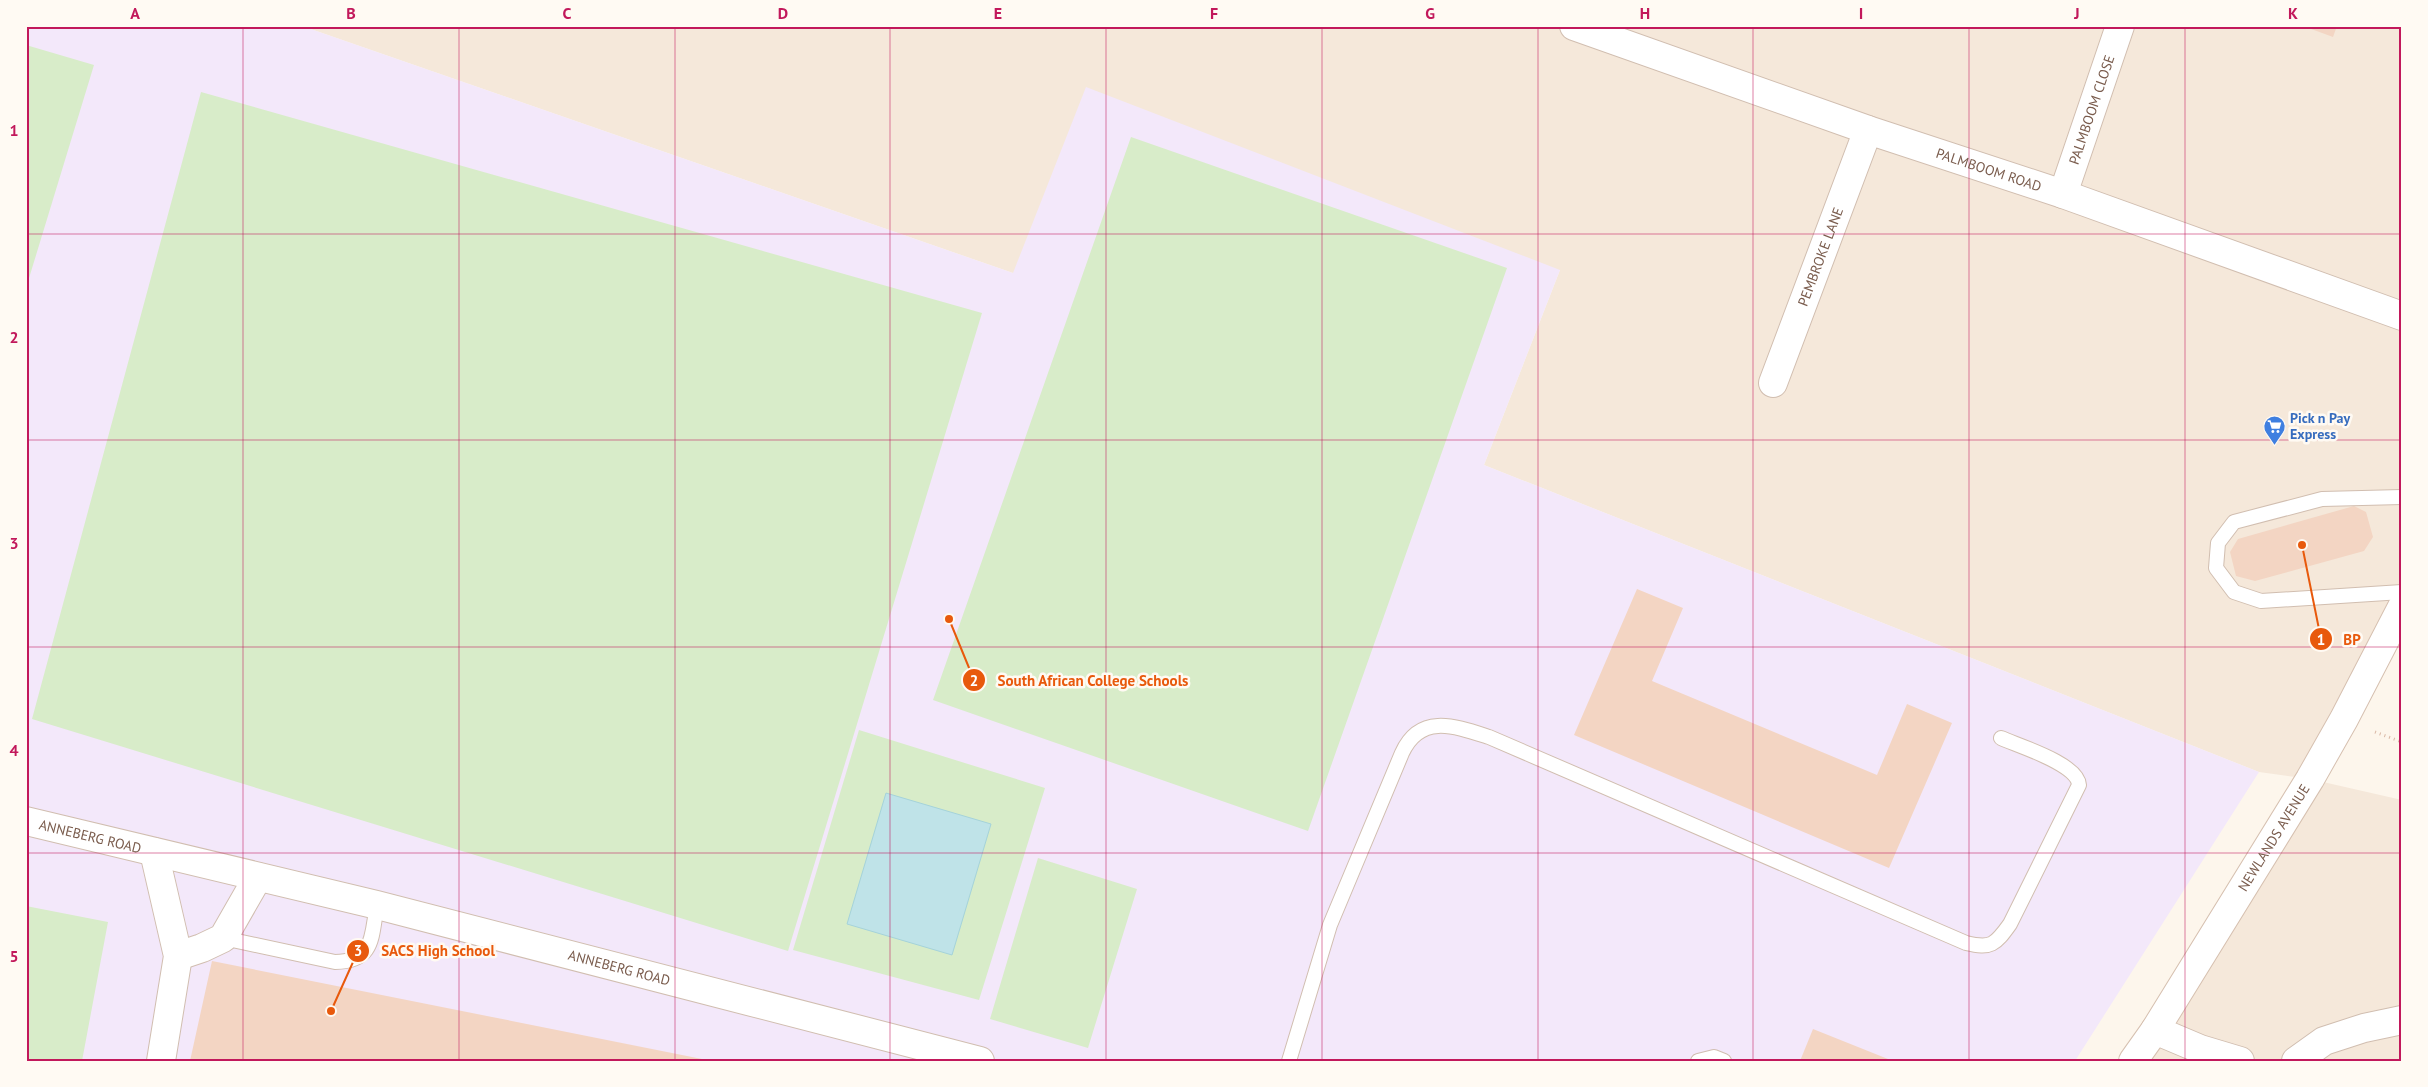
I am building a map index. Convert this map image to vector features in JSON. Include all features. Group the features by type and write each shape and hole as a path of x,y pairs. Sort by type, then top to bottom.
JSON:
{"street":[{"name":"PALMBOOM ROAD","path":"1574,26 1868,130 2063,194 2402,316"},
{"name":"PALMBOOM CLOSE","path":"2063,194 2120,26"},
{"name":"PEMBROKE LANE","path":"1774,383 1868,130"},
{"name":"NEWLANDS AVENUE","path":"2133,1061 2155,1030 2310,779 2344,720 2402,607"},
{"name":"ANNEBERG ROAD","path":"26,821 377,905 980,1061"},
{"name":"ANNEBERG ROAD","path":"154,852 178,956 161,1061"},
{"path":"178,956 223,938 258,876"},
{"path":"2296,1061 2324,1041 2364,1028 2402,1020"},
{"path":"2155,1030 2200,1049 2240,1061"}],"lane":[{"path":"2402,497 2322,499 2234,522 2218,543 2216,568 2234,592 2261,601 2402,592"},
{"path":"1289,1061 1330,924 1402,753 1408,740 1418,731 1430,727 1454,727 1489,737 1966,943 1988,946 1994,944 2010,924 2080,785 2077,775 2064,766 2001,738"},
{"path":"223,938 335,962 350,962 362,956 370,944 377,905"},
{"path":"1698,1061 1714,1057 1724,1061"}],"shaded area":[{"path":"26,26 302,26 1013,273 1086,87 1560,270 1484,465 2259,772 2075,1061 26,1061"},
{"path":"302,26 2402,26 2402,607 2310,779 2402,800 2402,1061 2133,1061 2309,779 2259,772 1484,465 1560,270 1013,273"}],"green space":[{"path":"26,45 94,65 26,288"},
{"path":"201,92 982,313 788,951 32,719"},
{"path":"1131,137 1507,268 1308,831 933,700"},
{"path":"859,730 1045,788 979,1000 793,950"},
{"path":"1038,858 1137,889 1088,1048 990,1019"},
{"path":"26,906 108,922 82,1061 26,1061"}],"water":[{"path":"886,793 991,824 952,955 847,924"}],"building":[{"path":"2303,26 2337,26 2333,37"},
{"path":"2354,506 2366,512 2373,537 2364,551 2255,581 2236,576 2230,552 2238,539"},
{"path":"1637,589 1683,608 1652,681 1877,775 1907,704 1952,723 1889,868 1574,735"},
{"path":"212,961 707,1060 707,1061 190,1061"},
{"path":"1813,1029 1893,1061 1800,1061"}],"place":[{"name":"Pick n Pay Express","path":"2274,445"},
{"name":"BP","path":"2302,545"},
{"name":"South African College Schools","path":"949,619"},
{"name":"SACS High School","path":"331,1011"}]}
